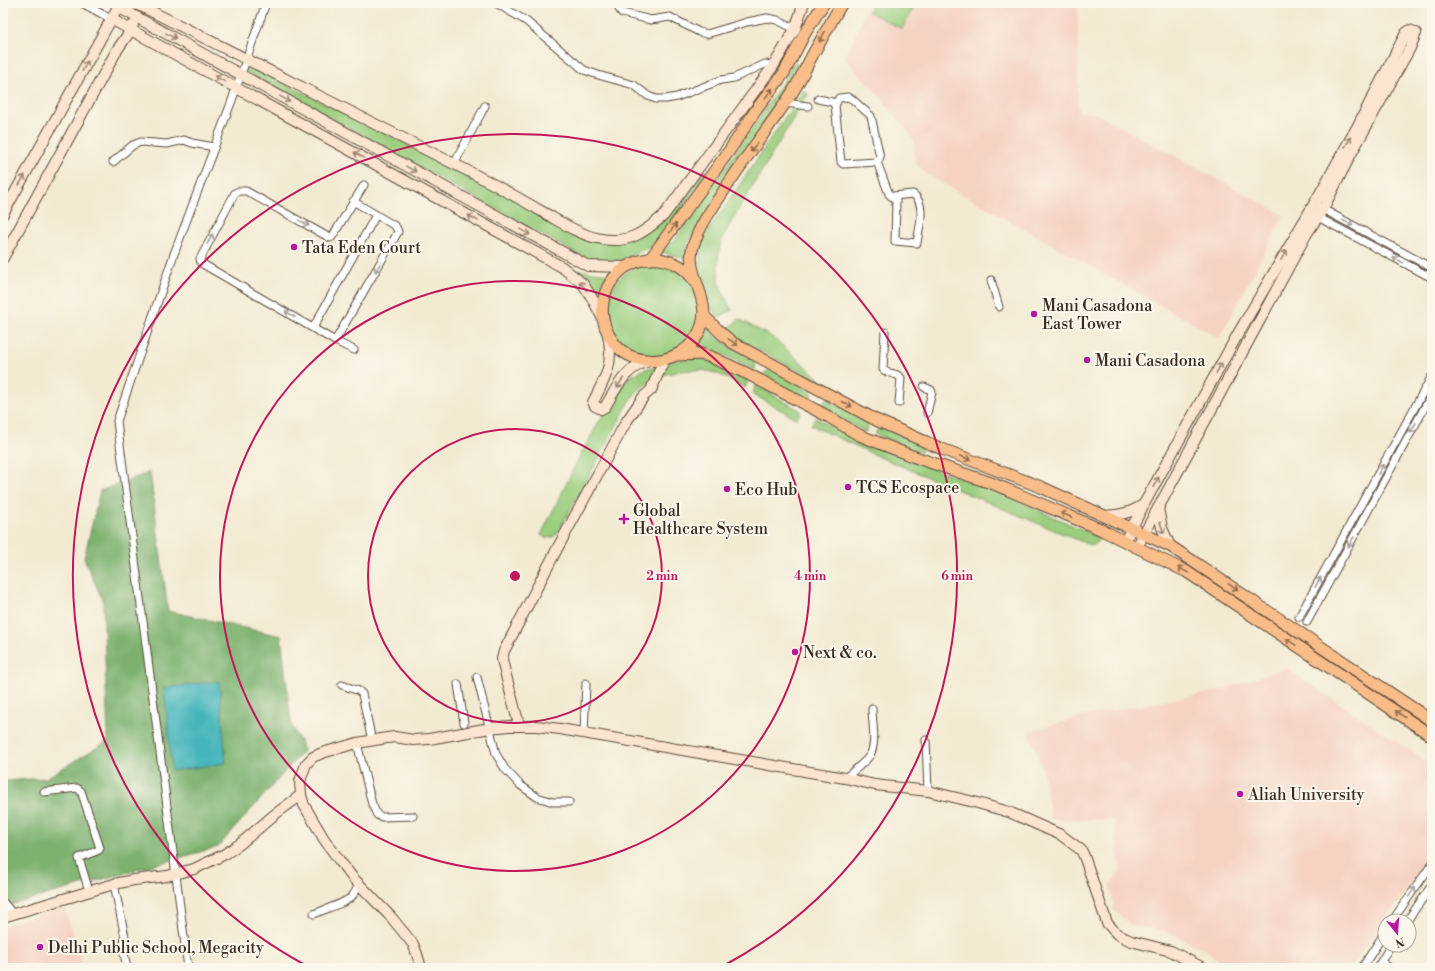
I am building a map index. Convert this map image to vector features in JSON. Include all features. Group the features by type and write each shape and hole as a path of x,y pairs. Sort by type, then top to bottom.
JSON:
{"main road":[{"path":"650,259 784,73 805,33 824,3"},
{"path":"697,284 688,273 677,265 664,260 650,259 636,262 625,267 612,279 604,295 602,319 608,334 615,344 625,353 650,361 664,360 677,355 687,348 695,338 701,328 704,316 703,299 691,262 693,246 702,225 737,170 799,82 842,3"},
{"path":"704,316 733,343 876,420 942,449 1041,487 1170,546 1432,720"},
{"path":"677,355 701,354 711,357 748,374 859,435 912,456 994,484 1126,541 1187,572 1432,736"}],"street":[{"path":"82,3 562,267 583,284 592,298 602,319"},
{"path":"188,968 117,421 174,254 266,3"},
{"path":"496,3 526,21 584,70 634,85 648,96 656,99 677,96 721,80 734,78 765,64 774,65"},
{"path":"620,3 619,9 626,14 651,20 670,17 699,32 707,34 767,18 777,20 795,29"},
{"path":"114,5 139,5 313,91 496,185 569,226 596,238 612,240 629,239 647,230 664,215 774,65 795,29 804,3"},
{"path":"3,214 111,19 114,5"},
{"path":"114,5 588,266 625,267"},
{"path":"3,258 137,18"},
{"path":"1126,541 1131,528 1253,306 1356,129 1406,33 1410,30 1413,31 1416,33 1416,36 1410,48 1344,167 1320,214 1306,235 1137,547"},
{"path":"848,97 859,104 871,116 880,157 877,162 843,164 841,162 835,105 839,98 848,97"},
{"path":"818,99 832,102 835,105"},
{"path":"785,103 808,106"},
{"path":"454,164 484,106"},
{"path":"113,162 133,145 141,142 167,144 184,140 214,147"},
{"path":"704,162 714,171"},
{"path":"877,162 889,194 896,200 895,241 917,243 921,209 917,197 913,194 893,196"},
{"path":"354,350 335,341 201,263 200,257 235,193 238,191 246,191 329,238 332,237 364,185"},
{"path":"335,341 398,232 395,226 353,202"},
{"path":"1311,208 1432,278"},
{"path":"1320,214 1432,268"},
{"path":"313,328 376,215"},
{"path":"992,280 999,307"},
{"path":"885,332 883,369 885,372 901,378 899,403"},
{"path":"608,334 611,348 611,359 603,382 593,402 595,406 601,409 605,407 621,381 630,371 641,363 650,361"},
{"path":"514,726 502,659 504,651 626,422 644,396 651,390 664,360"},
{"path":"1299,616 1432,376"},
{"path":"924,387 932,392 927,413"},
{"path":"1307,622 1432,394"},
{"path":"1104,516 1136,510 1144,504"},
{"path":"1158,508 1162,528 1170,546"},
{"path":"477,677 493,728 496,754 505,770 520,785 537,797 553,802 568,802"},
{"path":"584,734 586,683"},
{"path":"458,684 464,728"},
{"path":"342,685 360,691 362,694 372,741"},
{"path":"852,780 872,750 874,739 872,709"},
{"path":"420,968 413,944 391,917 359,884 324,839 304,805 301,795 300,781 303,771 306,764 313,757 357,743 395,737 413,740 429,739 464,728 514,726 549,727 852,780 928,791 1009,812 1060,835 1081,850 1089,868 1107,923 1117,934 1131,941 1171,951 1203,968"},
{"path":"926,740 928,791"},
{"path":"357,743 374,812 382,817 412,816"},
{"path":"44,792 77,788 81,791 100,848 99,850 79,858 89,891"},
{"path":"3,917 114,884 175,874 194,869 226,854 301,795"},
{"path":"1398,913 1432,864"},
{"path":"114,884 124,937 123,949 127,968"},
{"path":"314,914 328,907 347,901 354,895 359,884"},
{"path":"1412,913 1432,885"},
{"path":"3,902 13,914"},
{"path":"1362,968 1377,945"},
{"path":"1386,953 1379,965 1390,968"}],"shaded area":[{"path":"869,3 1078,3 1078,112 1097,114 1284,215 1219,338 926,174 915,162 914,140 881,98 845,58"},
{"name":"Aliah University","path":"1286,668 1432,765 1432,853 1390,913 1377,913 1377,931 1351,968 1227,968 1208,951 1167,932 1130,924 1114,911 1110,885 1121,871 1114,820 1051,819 1043,770 1029,732 1083,716 1218,691"},
{"name":"Delhi Public School, Megacity","path":"64,907 84,968 3,968 3,926"}],"green space":[{"path":"873,3 919,3 916,4 902,29 869,12"},
{"path":"794,62 802,67 690,240 686,251 686,259 662,252 677,237 758,120 787,76"},
{"path":"248,66 375,128 599,242 658,226 704,169 707,172 663,233 650,247 622,260 592,262 245,71"},
{"path":"803,91 808,94 724,235 720,246 718,271 721,287 732,310 717,318 702,279 700,256 703,239"},
{"path":"653,264 671,267 686,277 696,292 699,310 696,328 686,343 671,353 653,356 635,353 620,343 610,328 607,310 610,292 620,277 635,267"},
{"path":"578,270 608,274 601,283 597,295 585,277"},
{"path":"739,319 775,339 826,385 729,334 727,330"},
{"path":"706,327 724,343 753,360 755,362 755,370 718,352 694,348"},
{"path":"704,359 748,381 745,388 719,374 705,371 686,370 661,375 663,369 668,363 683,360"},
{"path":"658,367 652,380 640,388 631,399 557,534 553,537 546,538 541,535 579,458 609,404 629,377 645,369"},
{"path":"770,368 812,392 809,402 764,374"},
{"path":"756,385 801,411 797,419 753,394"},
{"path":"826,399 865,420 868,425 866,432 820,408"},
{"path":"816,418 850,437 991,489 1101,538 1092,546 875,455 811,425"},
{"path":"880,426 924,446 921,452 875,434"},
{"path":"150,472 168,611 281,636 291,723 304,750 218,847 3,907 3,781 46,778 108,741 103,601 84,558 100,491"}],"water":[{"path":"219,681 226,763 172,771 164,688"}],"place":[{"name":"Tata Eden Court","path":"294,247"},
{"name":"Mani Casadona East Tower","path":"1034,314"},
{"name":"Mani Casadona","path":"1087,360"},
{"name":"TCS Ecospace","path":"848,487"},
{"name":"Eco Hub","path":"727,489"},
{"name":"Global Healthcare System","path":"624,519"},
{"name":"Next & co.","path":"795,652"},
{"name":"Aliah University","path":"1240,794"},
{"name":"Delhi Public School, Megacity","path":"40,947"}]}
